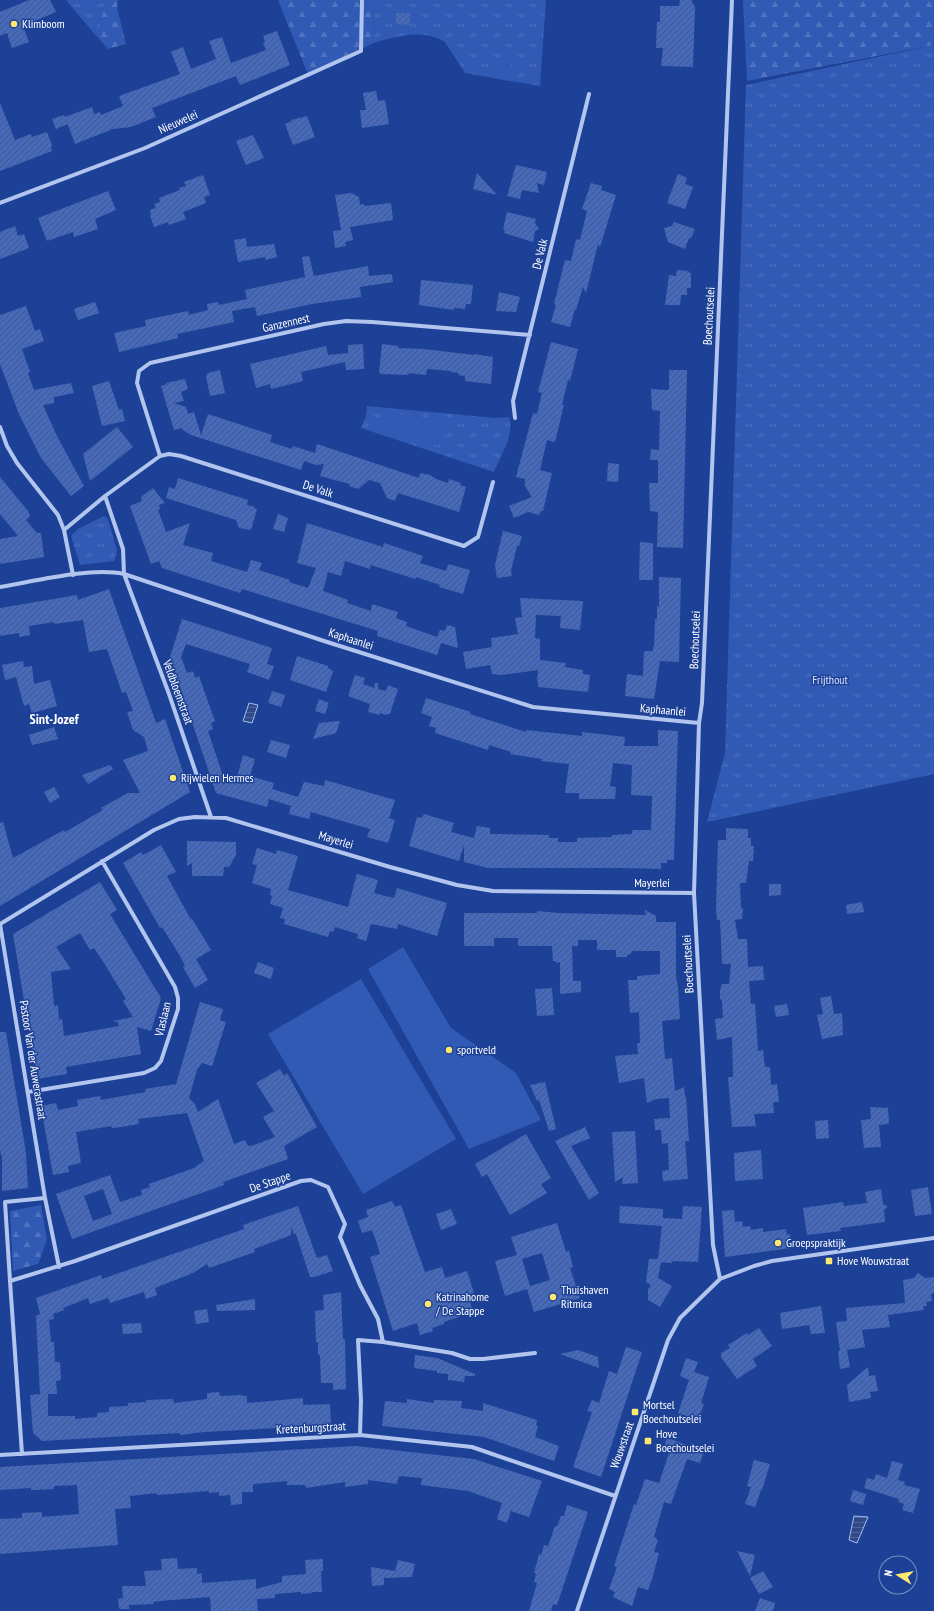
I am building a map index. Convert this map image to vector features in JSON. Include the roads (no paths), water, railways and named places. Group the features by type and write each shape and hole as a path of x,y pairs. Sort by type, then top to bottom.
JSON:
{"street":[{"name":"Nieuwelei","path":"0,203 145,148 361,51 362,0"},
{"name":"Boechoutselei","path":"720,1279 713,1245 694,893 699,723 703,688 732,0"},
{"name":"De Valk","path":"515,418 512,401 530,335 589,94"},
{"name":"Ganzennest","path":"160,456 137,384 139,371 150,364 324,324 346,321 530,335"},
{"path":"0,427 7,446 17,463 58,515 64,530 72,575"},
{"name":"De Valk","path":"160,456 169,454 181,456 464,546 478,537 493,482"},
{"path":"64,530 105,496 160,456"},
{"path":"105,496 123,549 124,574"},
{"name":"Kaphaanlei","path":"0,586 72,575 110,572 124,574 324,641 533,707 699,723"},
{"name":"Veldbloemstraat","path":"124,574 169,694 211,817"},
{"name":"Mayerlei","path":"0,924 154,830 179,819 211,817 226,818 263,828 390,867 457,885 493,891 694,893"},
{"name":"Vlaslaan","path":"28,1092 144,1073 155,1068 161,1061 164,1053 178,1009 176,987 102,861"},
{"name":"Pastoor Van der Auwerastraat","path":"0,924 45,1198 59,1266"},
{"name":"De Stappe","path":"59,1266 294,1184 311,1180 328,1187 345,1224 340,1237 360,1285 378,1319 383,1342"},
{"path":"22,1454 5,1202 45,1198"},
{"path":"720,1279 772,1261 934,1238"},
{"path":"10,1281 59,1266"},
{"name":"Wouwstraat","path":"577,1611 668,1340 680,1318 720,1279"},
{"path":"360,1435 361,1402 358,1340 383,1342 452,1353 470,1359 483,1360 536,1352"},
{"name":"Kretenburgstraat","path":"0,1455 360,1435 472,1447 615,1496"}],"place":[{"name":"Klimboom","path":"14,24"},
{"name":"Rijwielen Hermes","path":"173,778"},
{"name":"sportveld","path":"449,1050"},
{"name":"Groepspraktijk","path":"778,1243"},
{"name":"Hove Wouwstraat","path":"829,1261"},
{"name":"Thuishaven Ritmica","path":"553,1297"},
{"name":"Katrinahome / De Stappe","path":"428,1304"},
{"name":"Mortsel Boechoutselei","path":"635,1412"},
{"name":"Hove Boechoutselei","path":"648,1441"}],"district":[{"name":"Sint-Jozef","path":"54,719"}],"park label":[{"name":"Frijthout","path":"830,680"}]}
